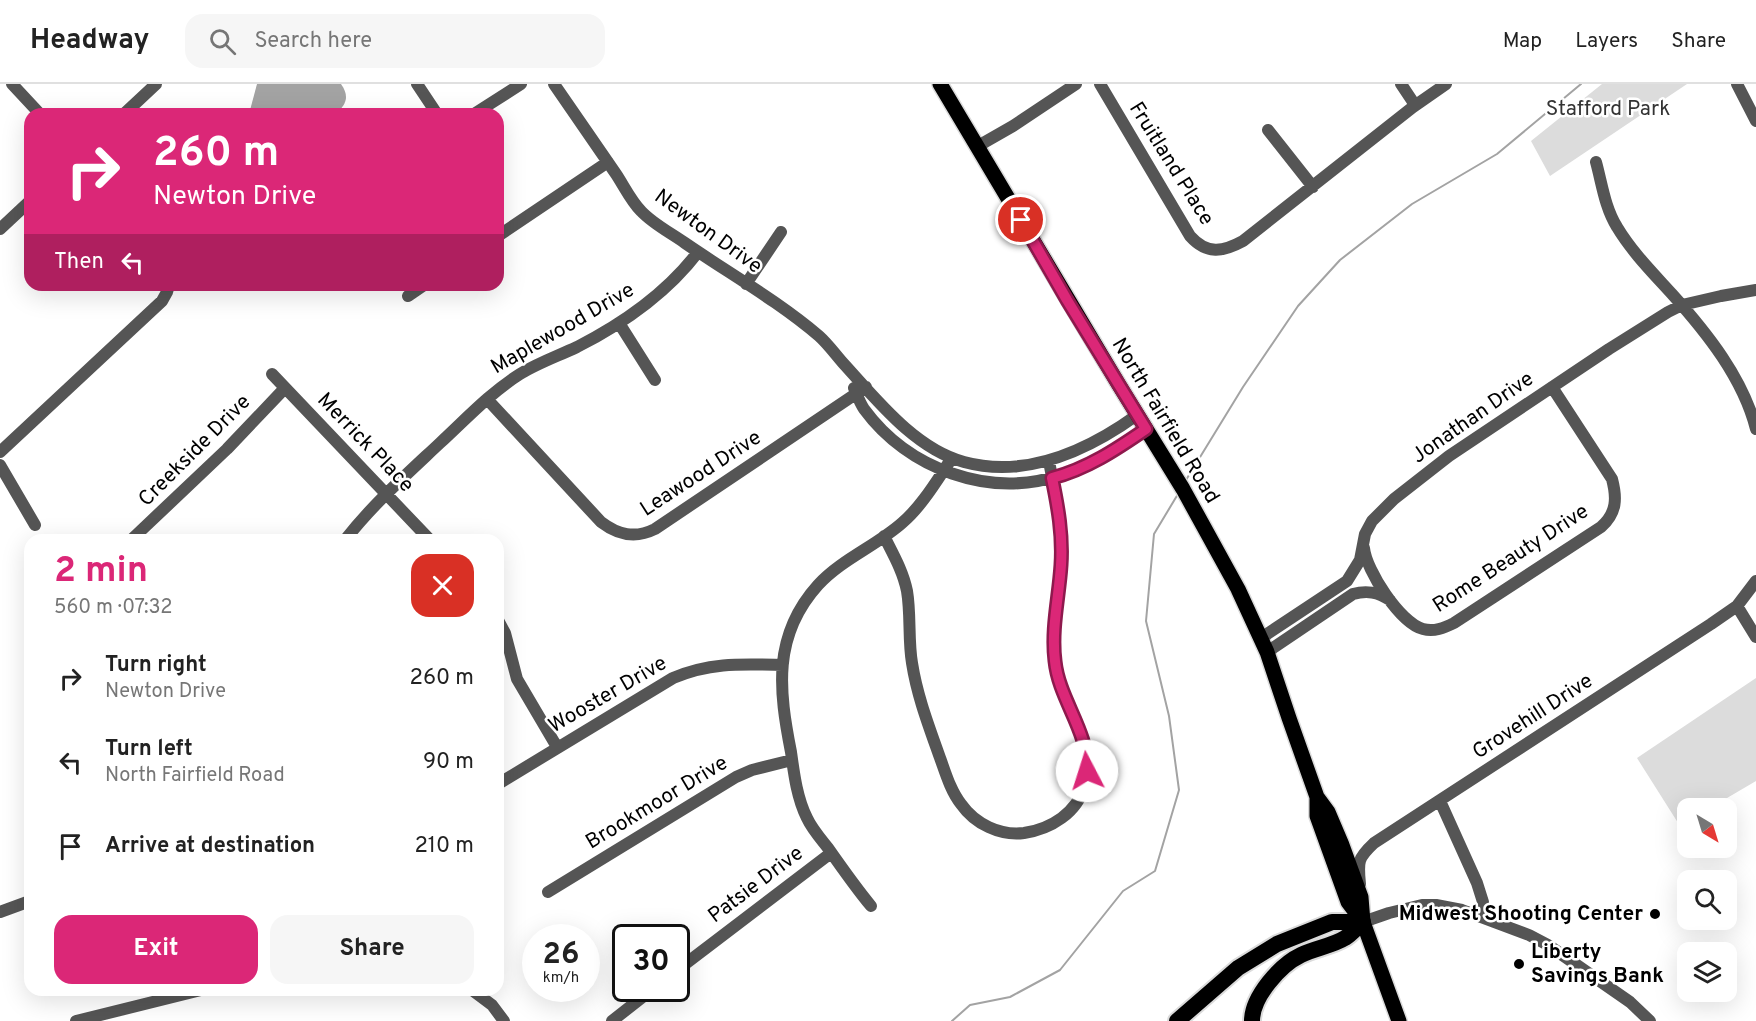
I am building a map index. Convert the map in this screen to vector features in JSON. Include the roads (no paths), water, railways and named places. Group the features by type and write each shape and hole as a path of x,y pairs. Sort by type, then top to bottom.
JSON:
{"highway":[{"path":"1177,1021 1238,968 1277,944 1332,922 1363,922"},
{"path":"1252,1021 1258,998 1273,977 1299,956 1344,938 1363,922"}],"main road":[{"name":"North Fairfield Road","path":"940,84 1222,558 1264,645 1317,797 1328,812 1361,897 1363,922 1399,1021"},
{"name":"North Fairfield Road","path":"1317,797 1317,816 1348,902 1363,922"}],"street":[{"path":"12,84 34,108"},
{"path":"130,108 156,84"},
{"path":"417,84 433,108"},
{"path":"483,108 521,84"},
{"name":"Newton Drive","path":"555,84 641,211 810,328 841,360 861,391 930,446 952,458 972,464 1023,465 1049,461 1086,446 1137,415"},
{"path":"978,146 1013,126 1076,84"},
{"name":"Fruitland Place","path":"1100,84 1190,236 1202,246 1211,250 1221,250 1243,241 1312,187"},
{"path":"1401,84 1415,105"},
{"path":"1268,130 1312,187 1415,105 1446,84"},
{"path":"1737,84 1756,121"},
{"path":"504,232 608,162"},
{"path":"1596,162 1609,211 1616,227 1635,253 1682,305 1727,364 1756,429"},
{"path":"0,229 24,207"},
{"path":"746,284 781,232"},
{"name":"Maplewood Drive","path":"350,534 386,494 487,399 523,372 590,340 619,323 662,291 699,252"},
{"name":"Jonathan Drive","path":"1264,645 1347,581 1358,565 1369,524 1394,499 1449,456 1626,337 1682,305 1756,290"},
{"path":"0,452 162,301 168,291"},
{"path":"408,296 415,291"},
{"path":"619,323 655,380"},
{"name":"Merrick Place","path":"272,374 424,534"},
{"name":"Rome Beauty Drive","path":"1364,546 1369,566 1393,602 1417,627 1431,630 1445,628 1601,527 1614,510 1616,500 1612,479 1552,387"},
{"name":"Creekside Drive","path":"137,534 227,449 285,388"},
{"name":"Newton Drive","path":"861,391 862,407 891,439 911,453 943,471 970,479 998,483 1052,478 1074,470 1104,456 1146,429"},
{"name":"Leawood Drive","path":"487,399 602,522 618,532 633,535 645,534 655,529 861,391"},
{"path":"871,906 807,817 797,787 783,706 782,665 797,617 812,592 830,573 907,519 952,458"},
{"path":"884,536 898,564 906,588 910,649 921,706 955,795 972,817 994,829 1019,834 1046,828 1062,818 1076,802 1084,787 1088,759 1084,741 1061,688 1055,665 1054,619 1062,540 1049,461"},
{"path":"0,465 35,525"},
{"name":"Grovehill Drive","path":"1361,897 1358,864 1362,853 1374,843 1737,606 1756,581"},
{"path":"1264,645 1353,594 1374,592 1393,602"},
{"path":"1737,606 1756,637"},
{"path":"504,631 517,679 558,747"},
{"name":"Wooster Drive","path":"504,780 661,684 685,673 704,667 732,664 782,665"},
{"name":"Brookmoor Drive","path":"548,892 736,777 752,770 792,760"},
{"path":"1440,801 1477,883 1483,902 1483,917"},
{"name":"Patsie Drive","path":"690,960 831,853"},
{"path":"0,912 24,902"},
{"path":"1363,922 1403,909 1429,905 1451,906 1483,917 1529,934 1548,945 1630,1002 1650,1021"},
{"path":"76,1021 177,996"},
{"path":"480,996 492,1005 504,1021"},
{"path":"612,1021 636,1002"}],"waterway":[{"path":"1186,480 1243,387 1298,306 1340,260 1412,204 1497,154 1581,84"},
{"path":"952,1021 970,1005 1010,997 1060,970 1123,891 1155,871 1179,790 1169,716 1146,621 1154,534 1178,494"}],"place":[{"name":"Midwest Shooting Center","path":"1655,914"},
{"name":"Liberty Savings Bank","path":"1519,964"}],"park label":[{"name":"Stafford Park","path":"1608,109"}]}
